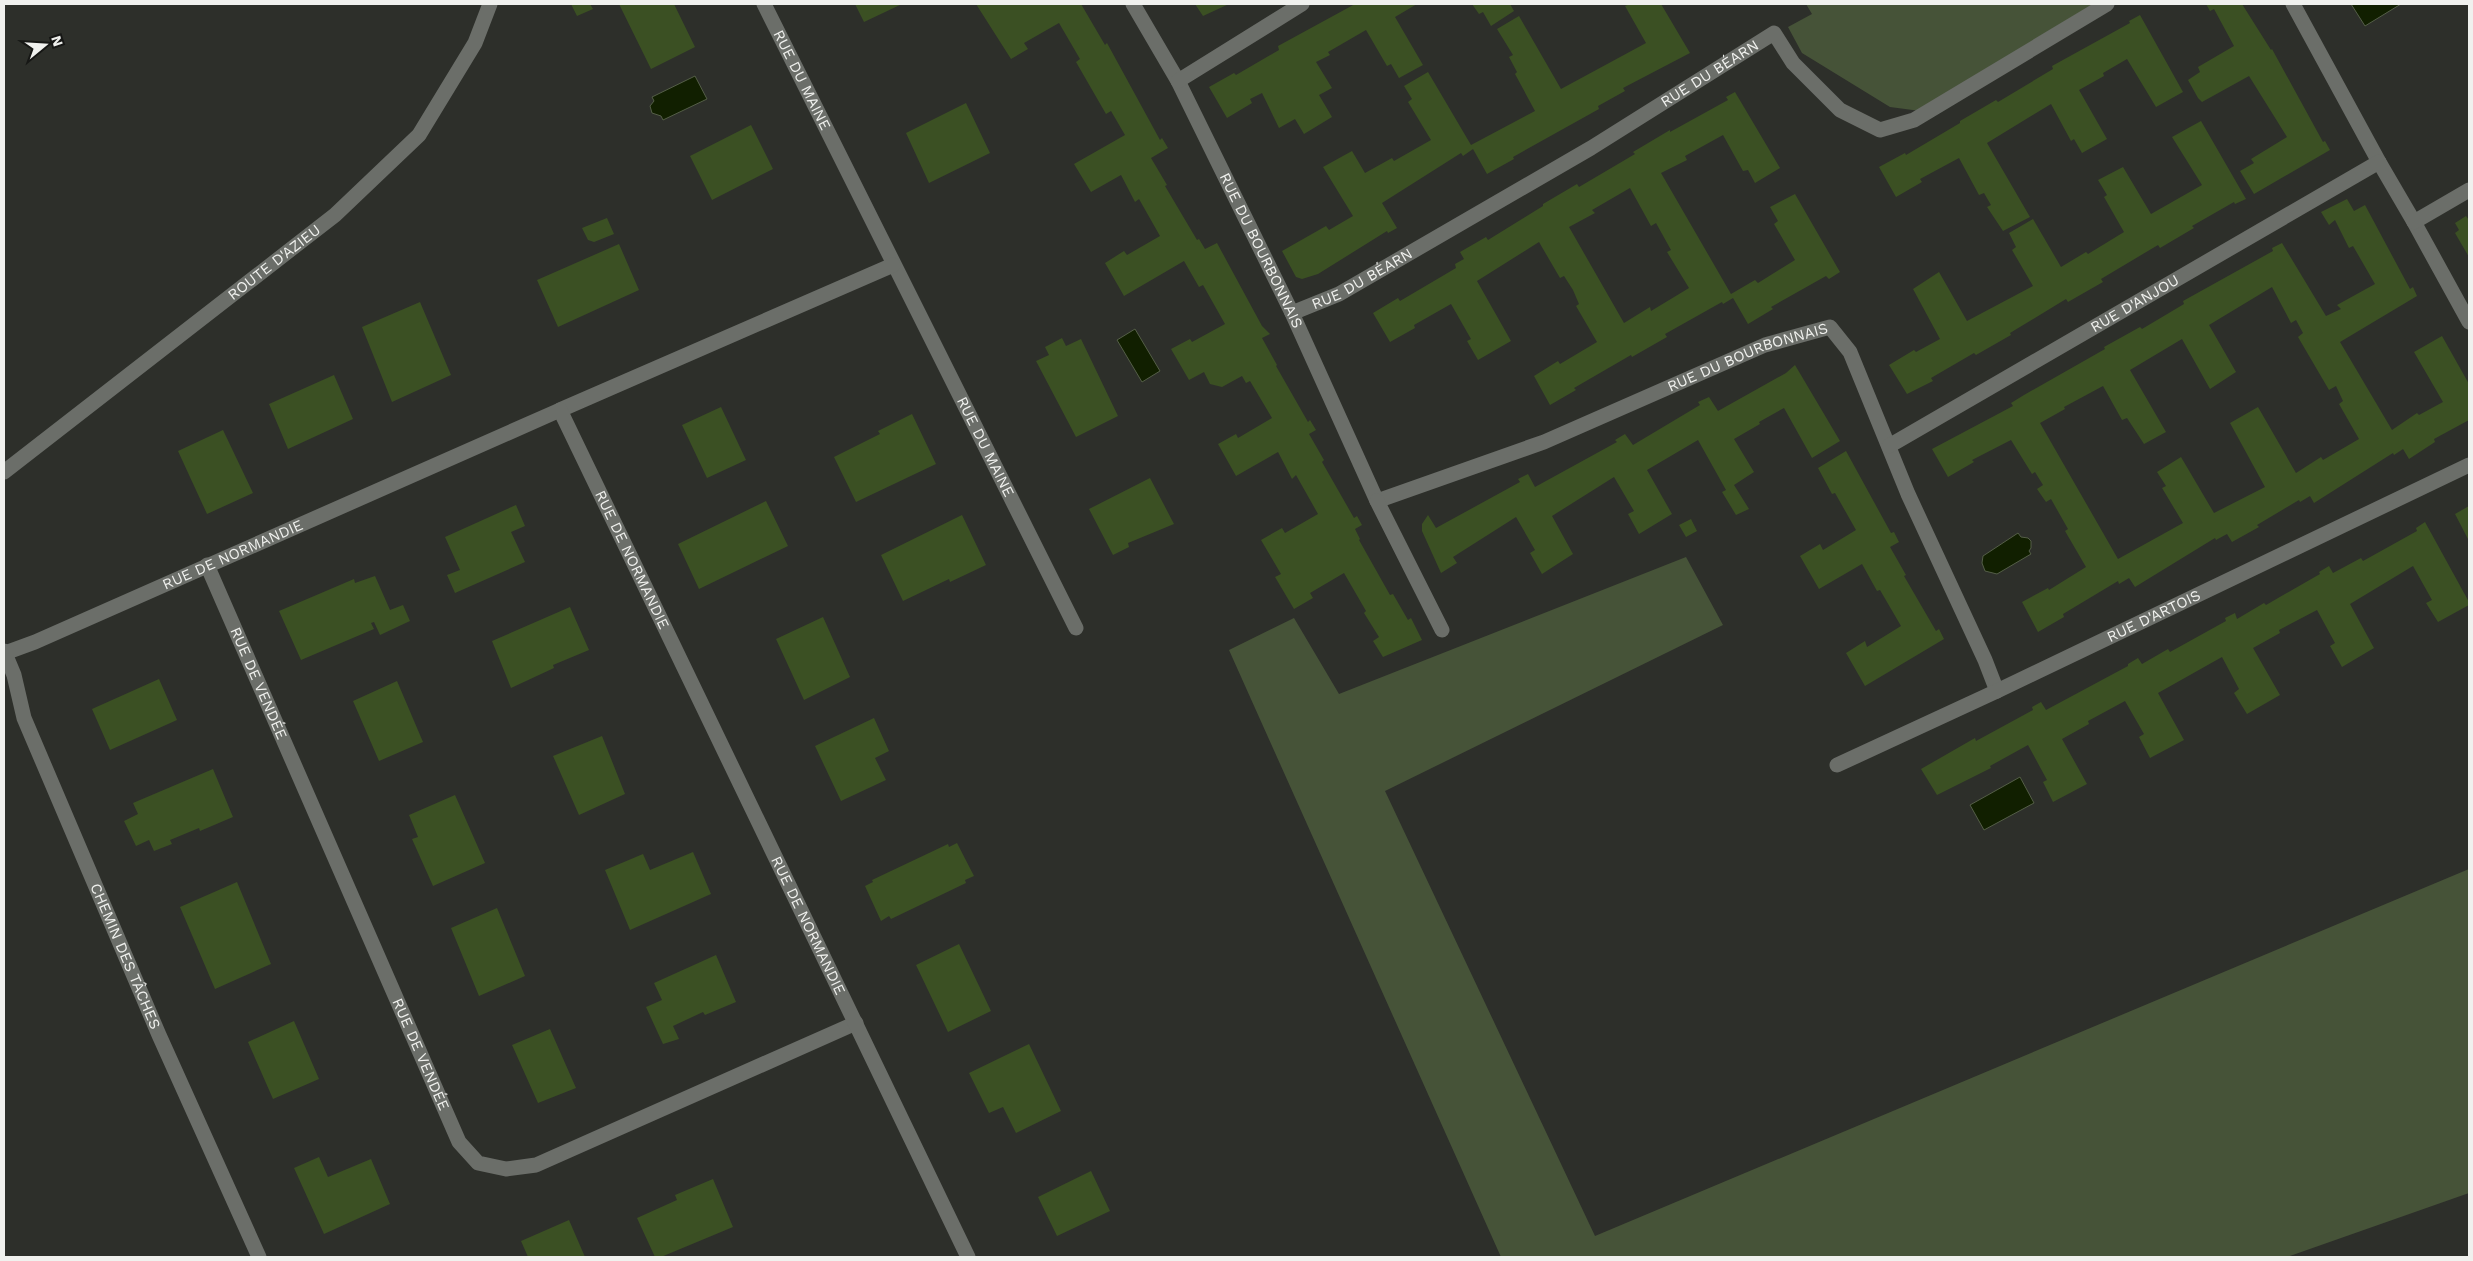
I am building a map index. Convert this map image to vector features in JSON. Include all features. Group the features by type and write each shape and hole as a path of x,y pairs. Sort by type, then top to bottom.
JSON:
{"street":[{"name":"ROUTE D'AZIEU","path":"4,472 335,215 419,135 475,43 490,4"},
{"name":"RUE DU MAINE","path":"764,4 1076,628"},
{"name":"RUE DU BOURBONNAIS","path":"1133,4 1178,81 1292,313 1377,501 1442,630"},
{"path":"1178,81 1302,4"},
{"name":"RUE DU BÉARN","path":"1292,313 1339,294 1448,231 1591,148 1774,34 1793,63 1840,110 1880,130 1914,120 2107,4"},
{"path":"2294,4 2378,162 2414,222 2469,322"},
{"name":"RUE D'ANJOU","path":"1889,446 2378,162"},
{"path":"2414,222 2469,190"},
{"path":"560,410 894,265"},
{"name":"RUE DU BOURBONNAIS","path":"1377,501 1544,442 1765,345 1830,327 1850,352 1908,494 1956,596 1997,691"},
{"name":"RUE DE NORMANDIE","path":"4,652 35,642 560,410 968,1257"},
{"name":"RUE D'ARTOIS","path":"1837,764 1997,691 2469,465"},
{"name":"RUE DE VENDÉE","path":"207,565 459,1142 478,1163 506,1169 536,1165 856,1023"},
{"name":"CHEMIN DES TÂCHES","path":"4,652 14,675 24,718 159,1035 258,1257"}],"shaded area":[{"path":"1806,4 2107,4 1928,112 1890,107 1802,53 1788,27 1812,14"},
{"path":"2351,4 2401,4 2365,26"},
{"path":"695,76 707,99 663,120 661,116 652,113 650,106 654,101 652,97"},
{"path":"1135,329 1160,371 1142,382 1117,340"},
{"path":"2018,533 2021,537 2028,538 2031,541 2029,551 2031,554 1997,574 1985,571 1982,563 1983,556"},
{"path":"1686,557 1723,625 1385,791 1595,1236 2469,869 2469,1193 2287,1257 1501,1257 1229,650 1294,618 1339,694"},
{"path":"2020,777 2034,803 1984,830 1970,805"}],"building":[{"path":"571,4 590,4 593,9 577,16"},
{"path":"619,4 674,4 695,47 651,69"},
{"path":"855,4 902,4 864,22"},
{"path":"976,4 1081,4 1105,45 1107,43 1160,140 1162,138 1168,148 1151,158 1167,185 1165,186 1197,240 1199,239 1205,249 1217,243 1262,326 1270,334 1262,338 1308,422 1310,420 1316,430 1309,434 1324,460 1322,462 1354,518 1357,516 1362,525 1355,529 1359,540 1390,595 1393,594 1408,620 1411,618 1422,640 1383,657 1373,641 1379,637 1364,613 1366,611 1344,573 1310,593 1313,598 1294,609 1275,577 1281,574 1261,540 1282,528 1285,533 1318,514 1296,475 1292,479 1278,452 1236,476 1218,444 1236,434 1238,438 1272,418 1250,381 1246,383 1242,376 1222,387 1210,384 1204,372 1189,380 1171,349 1190,339 1192,342 1225,324 1203,285 1199,287 1184,261 1124,296 1105,263 1124,251 1127,255 1160,236 1139,199 1135,202 1121,175 1091,192 1074,164 1125,135 1111,111 1106,114 1076,62 1080,59 1059,23 1024,43 1028,49 1011,59"},
{"path":"1195,4 1229,4 1203,16"},
{"path":"1355,4 1417,4 1395,17 1423,65 1399,78 1391,64 1387,66 1366,30 1328,52 1330,55 1316,62 1332,88 1319,95 1332,117 1304,134 1295,119 1279,128 1262,93 1250,99 1252,103 1227,118 1209,87 1234,73 1236,75 1279,50 1278,46"},
{"path":"1472,4 1510,4 1514,11 1491,26 1483,12 1479,14"},
{"path":"1630,4 1661,4 1690,53 1623,88 1625,91 1598,106 1599,109 1513,157 1514,159 1487,174 1473,149 1463,156 1461,153 1382,203 1397,228 1388,233 1387,231 1318,274 1302,279 1296,277 1282,251 1326,226 1329,230 1353,216 1323,167 1352,151 1365,173 1392,158 1394,161 1431,140 1408,102 1412,99 1404,86 1428,72 1471,145 1535,111 1515,74 1517,72 1509,57 1513,55 1497,29 1519,16 1561,89 1646,43 1625,6"},
{"path":"2206,4 2242,4 2272,49 2323,142 2325,141 2330,150 2254,194 2240,171 2254,163 2251,159 2287,137 2249,76 2202,102 2198,98 2188,80 2200,72 2198,67 2234,46 2214,9 2210,11"},
{"path":"2140,15 2183,92 2156,107 2127,59 2103,73 2104,76 2079,90 2107,139 2082,153 2074,139 2071,141 2051,104 1987,143 2030,217 2003,231 1987,207 1991,205 1984,193 1979,195 1959,158 1920,179 1922,182 1896,197 1879,167 1905,153 1906,155 1996,100 1998,102 2053,69 2052,66 2130,23 2129,21"},
{"path":"1735,92 1780,168 1755,183 1748,170 1743,171 1723,135 1685,156 1687,160 1661,173 1731,294 1755,280 1758,283 1795,260 1774,224 1778,221 1770,207 1795,194 1840,272 1829,279 1826,276 1771,307 1773,309 1748,324 1733,298 1723,304 1722,302 1665,334 1667,337 1632,357 1631,355 1574,388 1576,390 1550,405 1534,376 1558,361 1560,364 1597,342 1576,306 1579,304 1573,290 1564,276 1560,278 1539,242 1477,281 1511,341 1478,360 1467,341 1471,339 1451,304 1414,325 1415,328 1390,342 1373,313 1398,298 1400,301 1456,268 1455,264 1464,259 1460,252 1486,237 1488,240 1577,184 1579,187 1635,154 1633,152 1670,130 1670,132 1728,100 1726,97","holes":["1630,188 1651,226 1656,223 1671,250 1667,252 1689,288 1651,311 1650,307 1624,323 1569,227 1595,213 1592,210"]},
{"path":"966,103 990,153 929,183 906,133"},
{"path":"2201,121 2246,199 2235,204 2234,202 2192,226 2194,228 2160,248 2158,245 2101,279 2103,282 2068,302 2066,299 2010,333 2011,335 1976,355 1974,353 1931,378 1933,381 1907,394 1889,365 1914,350 1916,352 1940,339 1913,289 1939,272 1967,321 2033,286 2012,250 2016,247 2009,233 2033,219 2061,267 2086,252 2088,254 2124,232 2104,197 2107,195 2098,180 2123,167 2151,214 2202,185 2172,137"},
{"path":"751,125 773,169 712,200 690,156"},
{"path":"2347,199 2354,211 2365,205 2410,289 2413,287 2417,296 2340,342 2392,430 2417,413 2419,415 2443,402 2414,352 2442,336 2469,384 2469,420 2434,439 2435,442 2409,459 2403,449 2394,455 2393,453 2314,503 2310,496 2300,502 2299,500 2257,525 2259,527 2232,542 2227,534 2216,540 2215,538 2135,587 2129,578 2119,584 2118,581 2063,614 2064,617 2038,632 2022,602 2048,588 2049,590 2086,567 2065,531 2068,529 2051,499 2046,502 2037,489 2043,485 2035,472 2032,474 2011,440 1972,460 1974,462 1948,477 1932,449 2013,406 2011,403 2024,395 2105,349 2104,347 2140,327 2142,329 2184,304 2183,301 2273,251 2272,248 2282,243 2326,316 2341,309 2337,305 2375,284 2353,246 2349,248 2335,220 2329,225 2321,212","holes":["2272,287 2291,323 2296,320 2303,333 2298,337 2329,390 2336,386 2343,401 2339,404 2359,439 2323,460 2321,457 2296,473 2258,407 2230,423 2265,487 2214,513 2181,457 2157,472 2166,486 2162,488 2183,523 2118,559 2040,423 2065,409 2064,407 2103,386 2122,420 2127,418 2144,444 2166,432 2130,370 2182,339 2210,389 2236,372 2209,325"]},
{"path":"2466,216 2469,220 2469,257 2455,233 2459,230 2455,223"},
{"path":"607,218 614,234 594,242 588,240 582,228"},
{"path":"619,244 639,290 558,327 537,280"},
{"path":"420,302 451,375 392,402 362,327"},
{"path":"1062,338 1066,346 1081,339 1118,416 1076,437 1036,361 1049,355 1045,347"},
{"path":"1795,365 1840,441 1812,458 1784,408 1734,439 1754,472 1734,485 1749,509 1736,515 1722,492 1726,490 1698,440 1647,470 1672,514 1639,534 1628,514 1634,511 1614,477 1552,516 1573,554 1542,574 1530,553 1535,550 1516,517 1453,557 1457,563 1441,573 1422,531 1422,524 1428,515 1436,528 1520,482 1518,479 1528,474 1535,487 1617,442 1615,440 1625,434 1633,445 1700,405 1698,402 1709,397 1718,411 1786,373"},
{"path":"334,375 353,419 288,449 269,404"},
{"path":"721,407 746,460 707,478 682,425"},
{"path":"912,414 936,464 856,502 834,457 880,434 878,431"},
{"path":"223,430 253,493 207,514 178,451"},
{"path":"1846,451 1891,533 1894,532 1899,542 1890,547 1906,575 1904,576 1936,631 1939,629 1944,639 1865,686 1846,653 1865,641 1867,647 1901,626 1880,590 1877,591 1862,564 1819,589 1800,556 1820,544 1823,550 1856,530 1835,493 1832,494 1818,468"},
{"path":"1150,478 1174,524 1128,543 1129,547 1113,555 1089,509"},
{"path":"766,501 788,546 699,589 678,544"},
{"path":"516,505 525,526 511,532 525,562 455,593 447,575 460,570 445,537"},
{"path":"2469,506 2469,541 2455,514"},
{"path":"962,515 986,565 950,582 949,579 903,601 881,555"},
{"path":"1691,519 1697,531 1686,537 1679,525"},
{"path":"2425,522 2469,602 2469,605 2438,622 2426,603 2432,600 2413,566 2350,604 2374,648 2342,667 2330,646 2335,643 2317,610 2279,630 2280,633 2253,648 2280,695 2247,714 2234,693 2239,689 2222,657 2158,693 2184,740 2150,758 2139,737 2144,734 2125,701 2088,721 2089,724 2062,739 2087,784 2053,802 2043,782 2047,780 2028,745 1990,766 1991,768 1937,795 1921,769 1975,738 1976,741 2033,710 2032,707 2041,702 2046,710 2128,666 2128,664 2138,658 2142,664 2168,649 2170,652 2226,621 2225,618 2235,613 2237,619 2264,603 2266,605 2320,574 2319,572 2329,566 2333,573 2361,558 2363,561 2417,531 2416,528"},
{"path":"375,576 390,610 403,605 410,621 380,635 374,622 371,623 374,629 301,660 279,611 354,579 355,583"},
{"path":"570,607 589,650 553,665 554,668 511,688 492,641"},
{"path":"823,617 850,677 804,700 776,639"},
{"path":"159,679 177,720 110,750 92,709"},
{"path":"397,681 423,742 379,761 353,701"},
{"path":"874,718 889,751 875,758 886,780 841,801 815,746"},
{"path":"602,736 625,794 579,815 553,756"},
{"path":"213,769 233,817 200,831 199,828 170,840 172,844 154,851 149,840 136,846 124,821 138,814 133,803"},
{"path":"455,795 485,863 433,886 412,839 418,837 409,815"},
{"path":"957,843 974,876 965,880 966,883 891,919 889,916 881,921 865,886 873,882 872,880 948,844 949,847"},
{"path":"693,852 711,894 630,930 605,870 643,854 650,870"},
{"path":"237,882 271,964 215,989 180,907"},
{"path":"497,908 525,976 479,996 451,928"},
{"path":"959,944 991,1011 948,1032 916,965"},
{"path":"716,955 736,1002 705,1015 703,1012 673,1026 679,1039 663,1044 646,1007 662,1000 654,983"},
{"path":"294,1021 319,1079 273,1099 248,1042"},
{"path":"550,1029 576,1088 538,1103 512,1045"},
{"path":"1029,1044 1061,1111 1016,1133 1003,1107 989,1113 969,1073"},
{"path":"319,1157 328,1177 371,1159 390,1204 324,1234 294,1168"},
{"path":"1091,1171 1110,1211 1057,1236 1038,1197"},
{"path":"713,1179 733,1227 661,1257 655,1257 637,1218 677,1200 675,1195"},
{"path":"569,1220 585,1257 528,1257 521,1241"}]}
